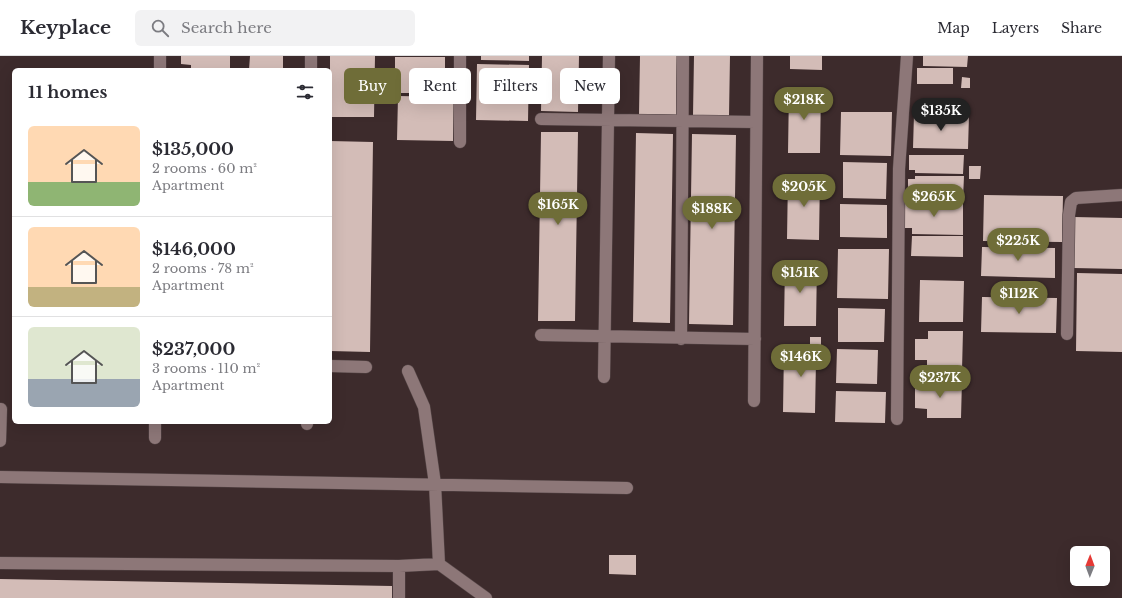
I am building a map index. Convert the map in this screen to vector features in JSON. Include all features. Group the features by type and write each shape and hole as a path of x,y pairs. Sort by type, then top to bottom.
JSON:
{"street":[{"path":"160,56 160,68"},
{"path":"311,56 311,68"},
{"path":"460,56 460,142"},
{"path":"604,377 609,56"},
{"path":"680,339 684,56"},
{"path":"754,401 757,56"},
{"path":"898,419 899,169 907,56"},
{"path":"541,120 756,122"},
{"path":"1067,334 1069,215 1071,202 1076,198 1122,195"},
{"path":"541,335 755,340"},
{"path":"332,366 366,367"},
{"path":"408,371 424,407 434,484 439,564"},
{"path":"0,441 1,409"},
{"path":"155,424 155,438"},
{"path":"0,477 627,488"},
{"path":"0,563 398,566 439,564 486,598"},
{"path":"398,566 398,598"}],"building":[{"path":"181,56 230,56 230,68 191,68 191,65 181,64"},
{"path":"250,56 283,56 283,68 249,68"},
{"path":"330,56 375,56 375,68 344,68 344,104 374,104 374,117 332,117 332,68 330,68"},
{"path":"481,56 529,56 529,61 481,60"},
{"path":"542,56 579,56 579,68 560,68 560,104 578,104 578,112 541,111 541,104 552,104 552,68 542,68"},
{"path":"640,56 677,56 676,115 639,114"},
{"path":"694,56 730,56 729,116 693,115"},
{"path":"790,56 822,56 822,70 790,69"},
{"path":"923,56 968,56 967,67 923,66"},
{"path":"395,57 445,57 445,68 409,68 409,93 401,93 401,68 395,68"},
{"path":"477,64 529,65 529,68 479,68 479,104 528,104 528,121 476,120"},
{"path":"917,68 953,68 953,84 917,84"},
{"path":"962,77 970,78 970,88 961,88"},
{"path":"789,89 821,89 820,153 788,153"},
{"path":"401,96 409,96 409,104 454,104 453,141 397,140 398,104 401,104"},
{"path":"841,112 892,112 891,156 840,155"},
{"path":"914,114 969,115 968,149 913,148"},
{"path":"541,132 578,132 575,321 538,321"},
{"path":"636,133 673,134 670,323 633,322"},
{"path":"692,134 736,135 733,325 689,324"},
{"path":"332,141 373,142 370,352 332,351"},
{"path":"909,155 964,155 963,174 915,173 915,170 909,170"},
{"path":"843,162 887,163 886,199 843,198"},
{"path":"969,166 981,166 980,179 969,179"},
{"path":"788,176 820,176 819,240 787,239"},
{"path":"915,176 964,176 963,199 915,198 915,194 908,194 908,179 915,179"},
{"path":"984,195 1063,196 1062,242 983,241"},
{"path":"905,201 963,202 963,235 912,234 912,228 904,228"},
{"path":"840,204 887,205 887,238 840,237"},
{"path":"1074,217 1122,218 1122,269 1073,268"},
{"path":"912,236 963,236 963,257 911,256"},
{"path":"982,247 1055,248 1055,278 981,276"},
{"path":"838,249 889,249 888,299 837,298"},
{"path":"785,262 817,262 816,326 784,326"},
{"path":"1077,273 1122,274 1122,352 1076,351"},
{"path":"920,280 964,281 963,322 919,322"},
{"path":"982,297 1057,298 1056,333 981,332"},
{"path":"838,308 885,309 884,342 838,342"},
{"path":"928,331 963,331 962,370 927,369 927,360 915,360 915,339 928,339"},
{"path":"810,337 821,337 821,361 816,361 815,413 783,412 784,348 810,349"},
{"path":"837,349 878,350 877,384 836,383"},
{"path":"927,379 962,380 961,418 927,418 927,409 915,408 915,387 927,388"},
{"path":"836,391 886,392 885,423 835,422"},
{"path":"609,555 636,555 636,575 609,574"},
{"path":"0,579 392,586 392,598 0,598"}]}
